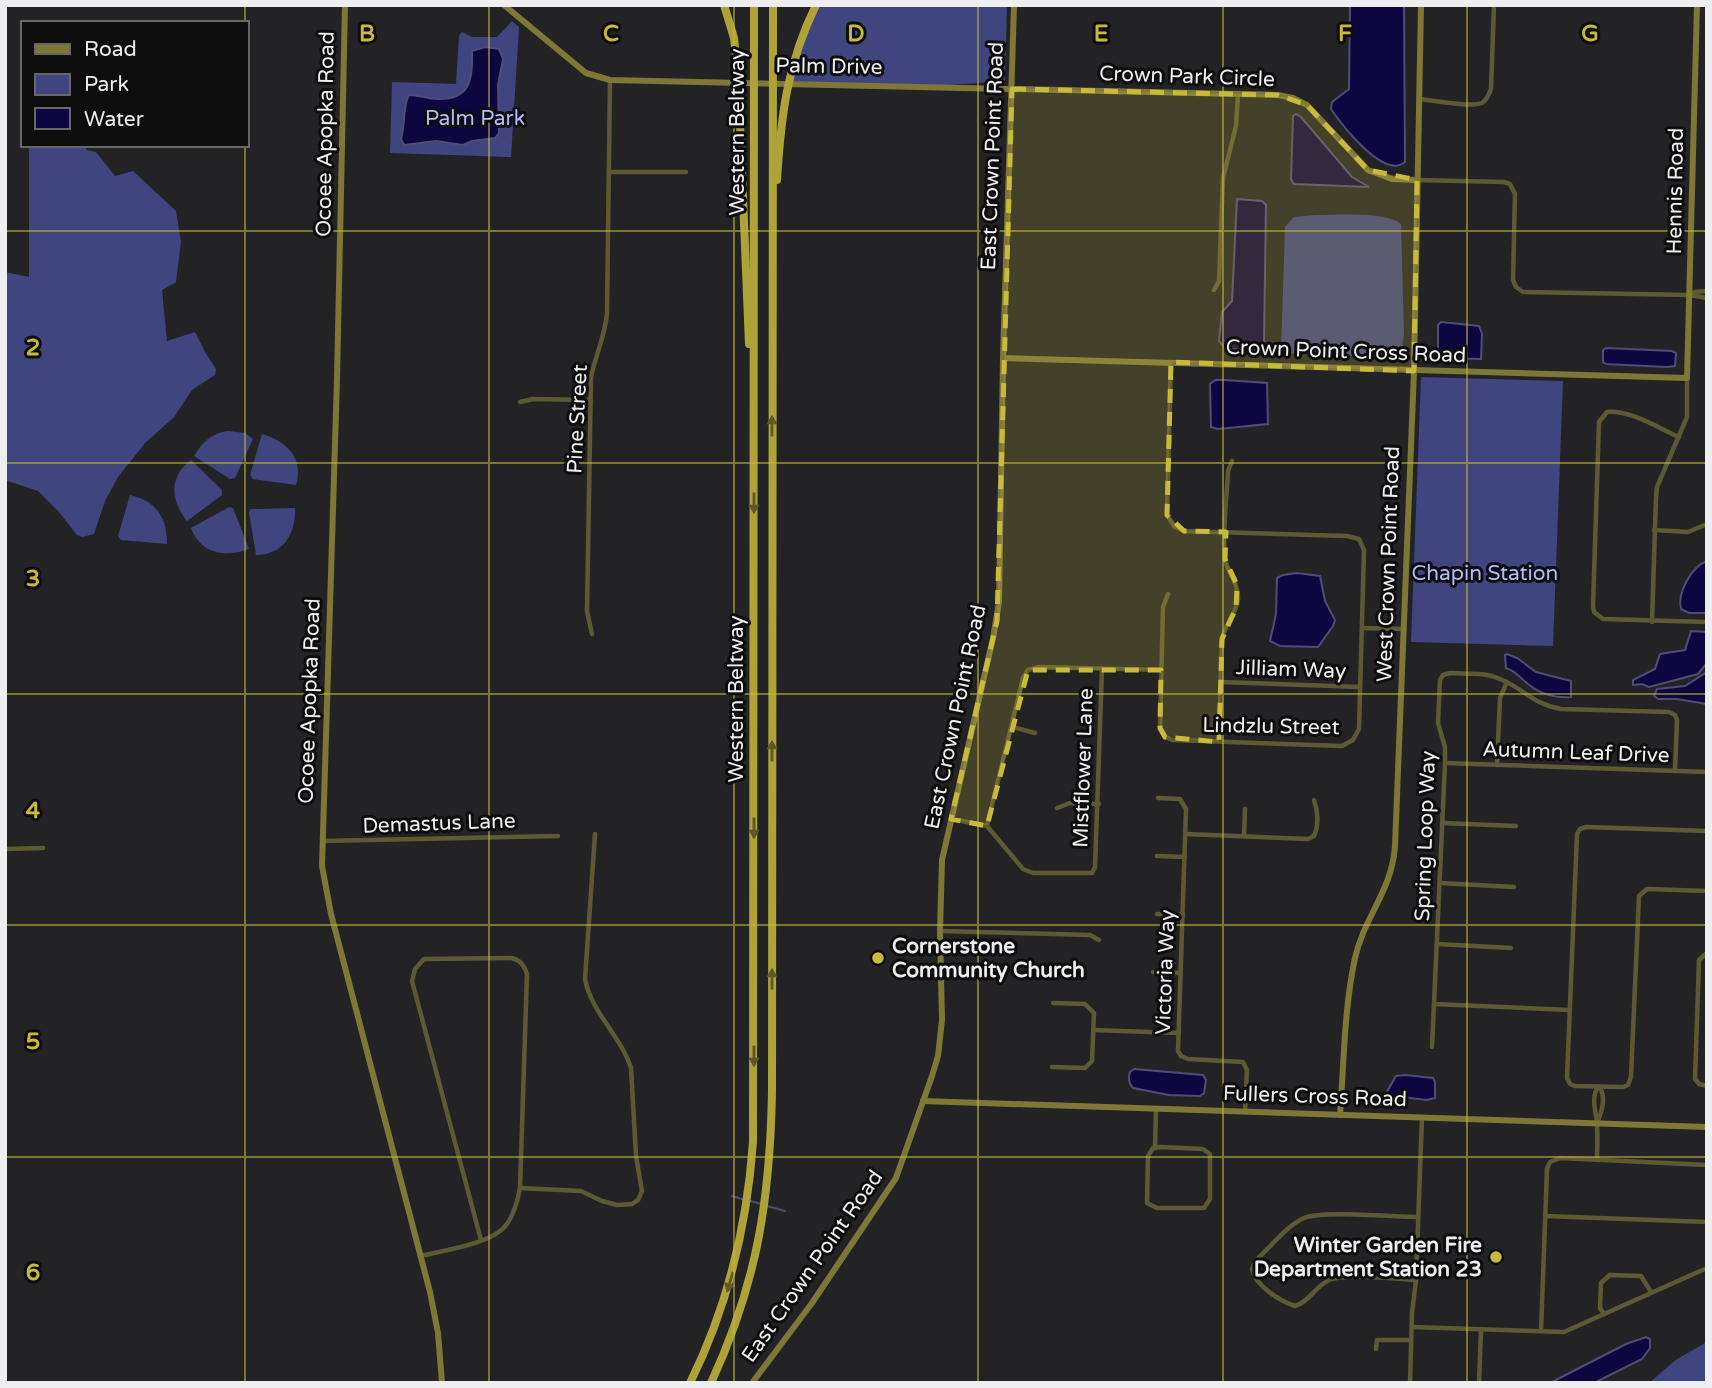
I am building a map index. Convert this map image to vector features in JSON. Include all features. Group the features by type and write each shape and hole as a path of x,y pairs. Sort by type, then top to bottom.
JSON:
{"highway":[{"path":"724,5 734,38 738,75 754,463"},
{"name":"Western Beltway","path":"690,1383 724,1302 735,1268 750,1190 754,1097 754,5"},
{"name":"Western Beltway","path":"711,1383 748,1286 763,1221 767,1194 772,1092 773,5"},
{"path":"772,264 780,125 789,76 803,31 816,5"}],"street":[{"name":"Ocoee Apopka Road","path":"345,5 322,876 421,1256 438,1333 442,1383"},
{"name":"Palm Drive","path":"504,5 577,66 594,76 610,80 1012,89"},
{"name":"East Crown Point Road","path":"752,1383 794,1329 883,1199 904,1159 938,1056 941,1039 942,860 997,621 1014,5"},
{"name":"West Crown Point Road","path":"1340,1115 1355,956 1390,880 1394,863 1414,371 1421,5"},
{"path":"1418,99 1471,104 1481,103 1488,98 1491,89 1494,5"},
{"name":"Hennis Road","path":"1687,378 1697,5"},
{"name":"Pine Street","path":"592,634 587,611 591,400 594,358 603,343 606,327 610,80"},
{"name":"Crown Park Circle","path":"1012,89 1238,93 1293,98 1307,105 1368,170 1392,179 1510,184 1515,194 1513,279 1516,287 1523,292 1690,295"},
{"path":"1214,290 1219,281 1223,178 1236,125 1238,93"},
{"path":"609,172 686,172"},
{"path":"1690,295 1707,291"},
{"path":"1690,295 1707,298"},
{"name":"Crown Point Cross Road","path":"1003,358 1687,378"},
{"path":"1171,362 1167,514 1175,527 1184,531 1226,532"},
{"path":"1652,622 1657,487 1687,417 1687,378"},
{"path":"520,402 533,399 591,400"},
{"path":"1679,437 1613,411 1607,412 1599,422 1593,606 1596,614 1603,619 1707,622"},
{"path":"1219,741 1224,631 1234,615 1238,598 1237,585 1225,559 1228,471 1232,461"},
{"path":"1654,530 1688,532 1707,524"},
{"name":"Lindzlu Street","path":"1168,594 1163,607 1161,670 1160,728 1165,737 1172,740 1342,746 1353,740 1359,729 1364,550 1359,539 1347,536 1226,532"},
{"path":"1362,628 1403,629"},
{"path":"951,819 988,826 1023,678 1028,670 1039,667 1161,670"},
{"name":"Mistflower Lane","path":"988,826 1023,869 1032,873 1092,873 1095,867 1102,669"},
{"name":"Spring Loop Way","path":"1432,1048 1445,763 1445,747 1438,723 1440,680 1443,675 1488,675 1507,682 1532,700 1561,709 1669,712 1675,715 1677,720 1675,771"},
{"name":"Jilliam Way","path":"1221,682 1360,687"},
{"path":"1497,765 1500,698 1507,682"},
{"path":"1012,727 1035,733"},
{"name":"Autumn Leaf Drive","path":"1445,763 1707,772"},
{"name":"Victoria Way","path":"1158,798 1180,799 1184,802 1186,834 1178,1051 1188,1059 1243,1062 1247,1070 1245,1112"},
{"path":"1186,834 1308,839 1314,836 1316,831 1317,809 1314,800"},
{"path":"1057,808 1070,803 1098,804"},
{"path":"1244,836 1245,810"},
{"path":"1442,822 1516,826"},
{"path":"1707,831 1586,827 1580,829 1576,836 1567,1078 1570,1084 1623,1087 1628,1085 1631,1077 1639,896 1647,889 1707,891"},
{"path":"520,1188 581,1191 617,1205 632,1204 638,1200 642,1191 636,1156 631,1068 628,1057 592,1000 585,979 595,834"},
{"name":"Demastus Lane","path":"321,841 558,836"},
{"path":"5,849 43,848"},
{"path":"1157,856 1185,857"},
{"path":"1440,883 1514,887"},
{"path":"1157,914 1183,915"},
{"path":"940,931 1090,935 1099,940"},
{"path":"1437,944 1511,948"},
{"path":"1707,953 1699,960 1695,1079 1699,1084 1707,1086"},
{"path":"421,1256 481,1240 496,1234 507,1224 520,1188 527,974 525,966 512,958 424,960 415,969 412,981 481,1240"},
{"path":"1153,972 1180,973"},
{"path":"1052,1067 1085,1068 1092,1061 1094,1013 1085,1004 1053,1003"},
{"path":"1434,1004 1569,1010"},
{"path":"1698,1014 1707,1014"},
{"path":"1093,1030 1179,1033"},
{"path":"1597,1160 1597,1123 1602,1114 1602,1091 1599,1087"},
{"name":"Fullers Cross Road","path":"923,1101 1707,1127"},
{"path":"1155,1148 1208,1151 1212,1160 1208,1204 1197,1209 1157,1208 1147,1203 1148,1156 1155,1148 1156,1109"},
{"path":"1410,1383 1422,1117"},
{"path":"1541,1331 1547,1169 1550,1162 1560,1158 1707,1165"},
{"path":"1545,1216 1707,1222"},
{"path":"1416,1280 1335,1278 1321,1285 1295,1306 1269,1291 1255,1279 1252,1269 1255,1261 1305,1217 1418,1217"},
{"path":"1412,1327 1569,1331 1707,1268"},
{"path":"1604,1314 1600,1308 1601,1283 1610,1275 1641,1276 1651,1292"},
{"path":"1479,1383 1481,1330"},
{"path":"1376,1349 1377,1340 1411,1340"}],"highlighted area":[{"path":"1012,89 1278,95 1307,105 1368,170 1417,180 1414,371 1171,362 1167,515 1184,531 1226,532 1225,559 1237,585 1236,608 1222,639 1219,742 1165,737 1160,728 1161,670 1028,670 987,826 951,819 997,621"}],"green space":[{"path":"816,5 1007,5 1005,81 936,86 787,84"},
{"name":"Palm Park","path":"512,21 519,27 511,157 390,153 392,82 456,84 459,36 462,32 472,37 497,37"},
{"path":"29,147 85,147 96,152 115,176 133,171 176,211 181,242 176,282 162,290 167,341 195,332 216,369 215,375 192,390 174,417 145,443 118,477 105,501 94,534 82,537 77,535 38,491 5,480 5,272 29,277"},
{"path":"1373,215 1401,224 1404,334 1401,356 1281,351 1285,227 1294,217"},
{"name":"Chapin Station","path":"1421,377 1563,381 1553,646 1411,642"},
{"path":"228,431 245,433 253,439 235,478 230,479 194,456 208,439"},
{"path":"262,434 279,441 291,452 298,467 296,485 253,479 250,475"},
{"path":"191,460 222,490 222,495 187,521 178,505 174,489 178,474"},
{"path":"130,495 147,501 158,512 165,526 167,544 121,540 118,536"},
{"path":"229,507 233,508 249,549 231,553 215,552 201,544 191,528"},
{"path":"295,508 293,526 286,541 274,551 256,555 249,512 251,509"},
{"path":"1707,1342 1707,1383 1649,1383 1677,1359"}],"water":[{"path":"1350,5 1404,5 1405,162 1396,166 1386,164 1364,148 1331,109 1332,102 1349,89"},
{"path":"485,47 499,49 503,59 498,85 499,133 495,138 463,145 436,141 404,145 401,139 409,95 437,99 457,96 463,92 470,79 472,51"},
{"path":"1296,114 1352,177 1369,187 1294,184 1291,179 1293,116"},
{"path":"1237,199 1262,201 1266,205 1264,343 1258,350 1226,349 1219,341 1222,312 1232,301"},
{"path":"1441,322 1479,326 1482,334 1481,359 1438,358 1438,325"},
{"path":"1603,350 1672,351 1676,353 1675,366 1606,364 1603,362"},
{"path":"1215,380 1267,383 1268,424 1218,429 1211,427 1210,384"},
{"path":"1707,561 1707,613 1689,613 1681,609 1683,588 1696,569"},
{"path":"1297,573 1320,576 1325,601 1335,620 1318,647 1280,646 1270,641 1276,614 1277,578"},
{"path":"1691,631 1707,632 1707,663 1698,674 1649,687 1642,684 1633,685 1633,680 1655,669 1660,654 1685,650"},
{"path":"1507,654 1536,672 1571,681 1571,697 1548,695 1533,687 1506,668"},
{"path":"1707,672 1707,704 1658,699 1654,696 1657,689 1685,686"},
{"path":"1134,1069 1203,1075 1206,1080 1204,1093 1200,1096 1169,1095 1133,1088 1129,1078"},
{"path":"1396,1076 1433,1078 1435,1098 1427,1100 1385,1095"},
{"path":"1646,1337 1650,1339 1650,1348 1642,1359 1594,1383 1550,1383 1626,1344"}],"waterway":[{"path":"732,1196 745,1200"},
{"path":"750,1201 762,1204"},
{"path":"767,1206 785,1211"}],"place":[{"name":"Cornerstone Community Church","path":"878,958"},
{"name":"Winter Garden Fire Department Station 23","path":"1496,1257"}]}
